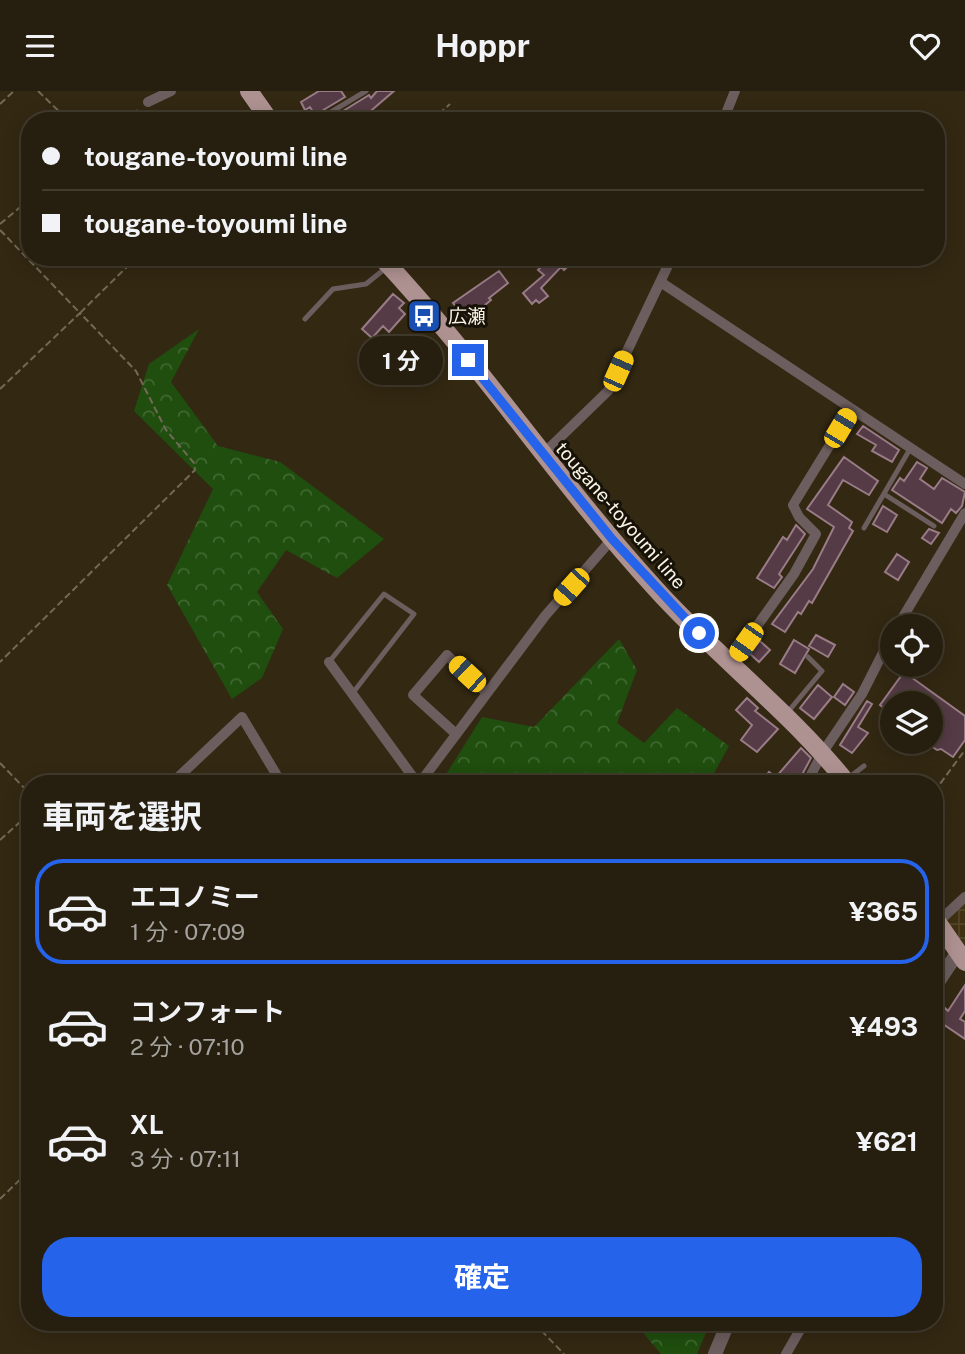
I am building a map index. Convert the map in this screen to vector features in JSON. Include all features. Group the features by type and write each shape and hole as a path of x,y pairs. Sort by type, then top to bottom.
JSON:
{"main road":[{"path":"249,91 262,112"},
{"name":"tougane-toyoumi line","path":"389,266 425,306 542,455 655,588 822,753 840,775"},
{"path":"943,930 961,957"}],"street":[{"path":"148,102 170,91"},
{"path":"727,112 735,91"},
{"path":"542,455 608,391 668,266"},
{"path":"662,282 965,484"},
{"path":"730,664 794,575 816,534 799,517 793,505 852,408"},
{"path":"905,614 965,513"},
{"path":"425,775 545,616 612,539"},
{"path":"456,734 412,695 447,655 487,693"},
{"path":"811,775 822,753 862,694 880,659"},
{"path":"329,662 411,775"},
{"path":"181,775 243,717 277,775"},
{"path":"943,914 965,897"},
{"path":"943,978 961,957"},
{"path":"715,1354 725,1331"},
{"path":"786,1354 799,1331"}],"lane":[{"path":"331,112 366,91"},
{"path":"305,319 333,289 366,284 381,266"},
{"path":"864,528 911,448"},
{"path":"884,494 934,526"},
{"path":"329,662 384,594 414,614 352,694"},
{"path":"785,716 821,671 808,657"},
{"path":"854,775 864,766"}],"path":[{"path":"0,104 14,91"},
{"path":"38,91 60,112"},
{"path":"135,112 148,102"},
{"path":"441,112 450,104"},
{"path":"0,224 21,206"},
{"path":"0,230 21,252"},
{"path":"0,662 195,470 194,463 166,430 136,371 35,266"},
{"path":"0,389 128,266"},
{"path":"943,780 965,750"},
{"path":"0,763 21,785"},
{"path":"0,840 21,821"},
{"path":"0,1199 21,1179"},
{"path":"542,1331 564,1354"}],"shaded area":[{"path":"965,893 965,953 943,920 943,913"}],"green space":[{"path":"199,329 171,382 218,446 280,462 384,539 337,578 286,550 257,592 283,629 262,678 232,699 167,585 213,489 134,411 149,364"},
{"path":"619,639 637,670 617,723 644,743 677,708 729,746 713,775 446,775 482,717 534,727"},
{"path":"642,1331 707,1331 697,1354 661,1354"}],"building":[{"path":"319,91 341,91 345,97 320,112 313,112 310,107 305,110 301,102"},
{"path":"377,91 394,91 370,112 342,112 369,95 371,98"},
{"path":"542,266 568,266 564,270 561,267 541,288 548,296 539,303 536,300 532,304 523,293 544,275 538,270"},
{"path":"499,271 508,283 489,298 491,300 479,310 482,313 469,323 453,303"},
{"path":"393,294 404,303 399,308 405,314 389,332 383,326 372,338 362,329"},
{"path":"863,426 899,450 892,462 872,451 876,445 857,434"},
{"path":"844,457 878,481 869,495 843,480 828,505 852,522 849,528 853,531 812,603 809,601 801,614 798,612 785,632 772,624 813,569 834,527 807,509"},
{"path":"917,462 927,468 920,479 934,489 942,478 965,492 962,506 956,513 951,509 942,523 892,490 900,478 904,481"},
{"path":"883,506 897,515 887,532 873,524"},
{"path":"796,525 805,534 779,574 782,577 774,588 757,578 783,537 787,540"},
{"path":"929,529 939,533 931,544 922,538"},
{"path":"897,554 909,562 898,580 885,572"},
{"path":"816,635 835,645 828,657 809,646"},
{"path":"794,640 809,649 795,673 780,664"},
{"path":"760,641 770,650 759,662 749,653"},
{"path":"900,677 911,677 930,691 890,691"},
{"path":"843,684 854,692 845,705 834,697"},
{"path":"818,685 832,697 814,719 800,708"},
{"path":"747,698 758,708 755,711 778,729 757,752 741,740 752,725 736,710"},
{"path":"943,700 965,716 965,740 953,757 943,750"},
{"path":"867,701 872,704 858,727 868,733 852,753 840,745"},
{"path":"801,748 811,758 802,775 778,775"},
{"path":"965,985 965,1011 960,1019 965,1022 965,1039 943,1024 943,1011 945,1008 948,1011"}],"place":[{"name":"広瀬","path":"424,316"}],"route":[{"path":"468,360 612,539 699,633"}]}
